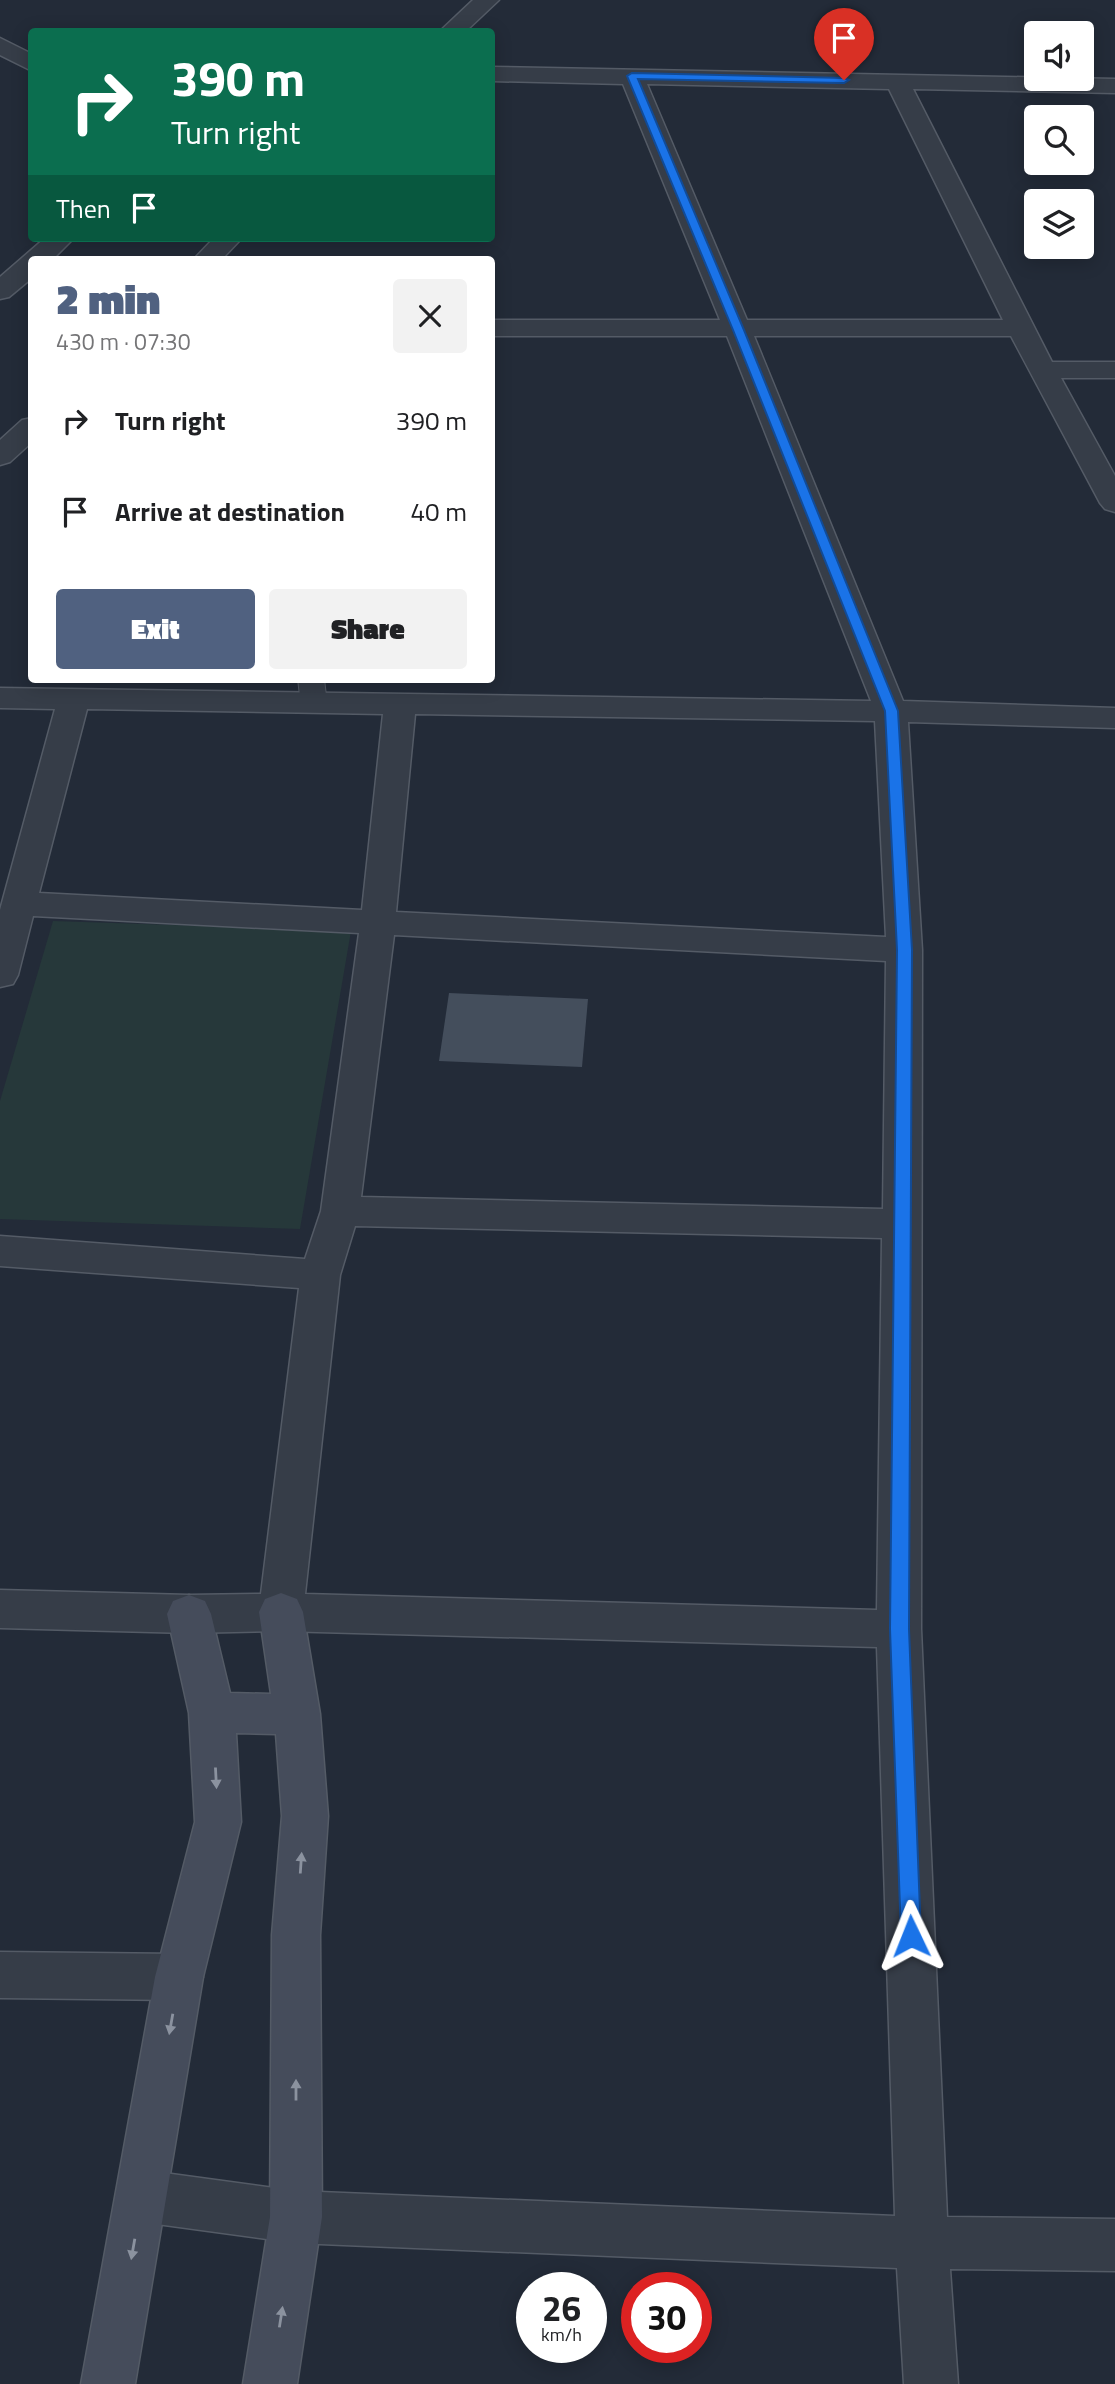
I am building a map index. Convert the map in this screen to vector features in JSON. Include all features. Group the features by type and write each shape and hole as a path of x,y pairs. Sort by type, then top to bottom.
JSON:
{"street":[{"path":"455,28 487,0"},
{"path":"0,45 28,62"},
{"path":"495,74 1115,86"},
{"path":"632,76 738,330 891,711 904,950 900,1629 922,2243 931,2384"},
{"path":"897,81 1042,370 1115,503"},
{"path":"40,256 56,242"},
{"path":"210,256 225,242"},
{"path":"1,288 28,267"},
{"path":"495,328 1021,328"},
{"path":"1042,370 1115,369"},
{"path":"0,456 28,430"},
{"path":"0,698 74,699 313,691 400,706 891,711 1115,718"},
{"path":"0,975 74,699"},
{"path":"270,2384 296,2217 296,1936 305,1816 297,1714 281,1612 320,1275 340,1211 378,922 400,706"},
{"path":"19,904 904,950"},
{"path":"340,1211 904,1224"},
{"path":"0,1251 320,1275"},
{"path":"0,1609 189,1614 281,1612 900,1629"},
{"path":"108,2384 179,1977 218,1822 212,1713 189,1614"},
{"path":"212,1713 297,1714"},
{"path":"0,1975 179,1977"},
{"path":"142,2196 296,2217 922,2243 1115,2245"}],"shaded area":[{"path":"53,921 351,931 300,1229 0,1219 0,1101"}],"building":[{"path":"449,993 588,999 582,1067 439,1061"}],"route":[{"path":"844,80 632,76 738,330 891,711 904,950 900,1629 911,1936"}]}
